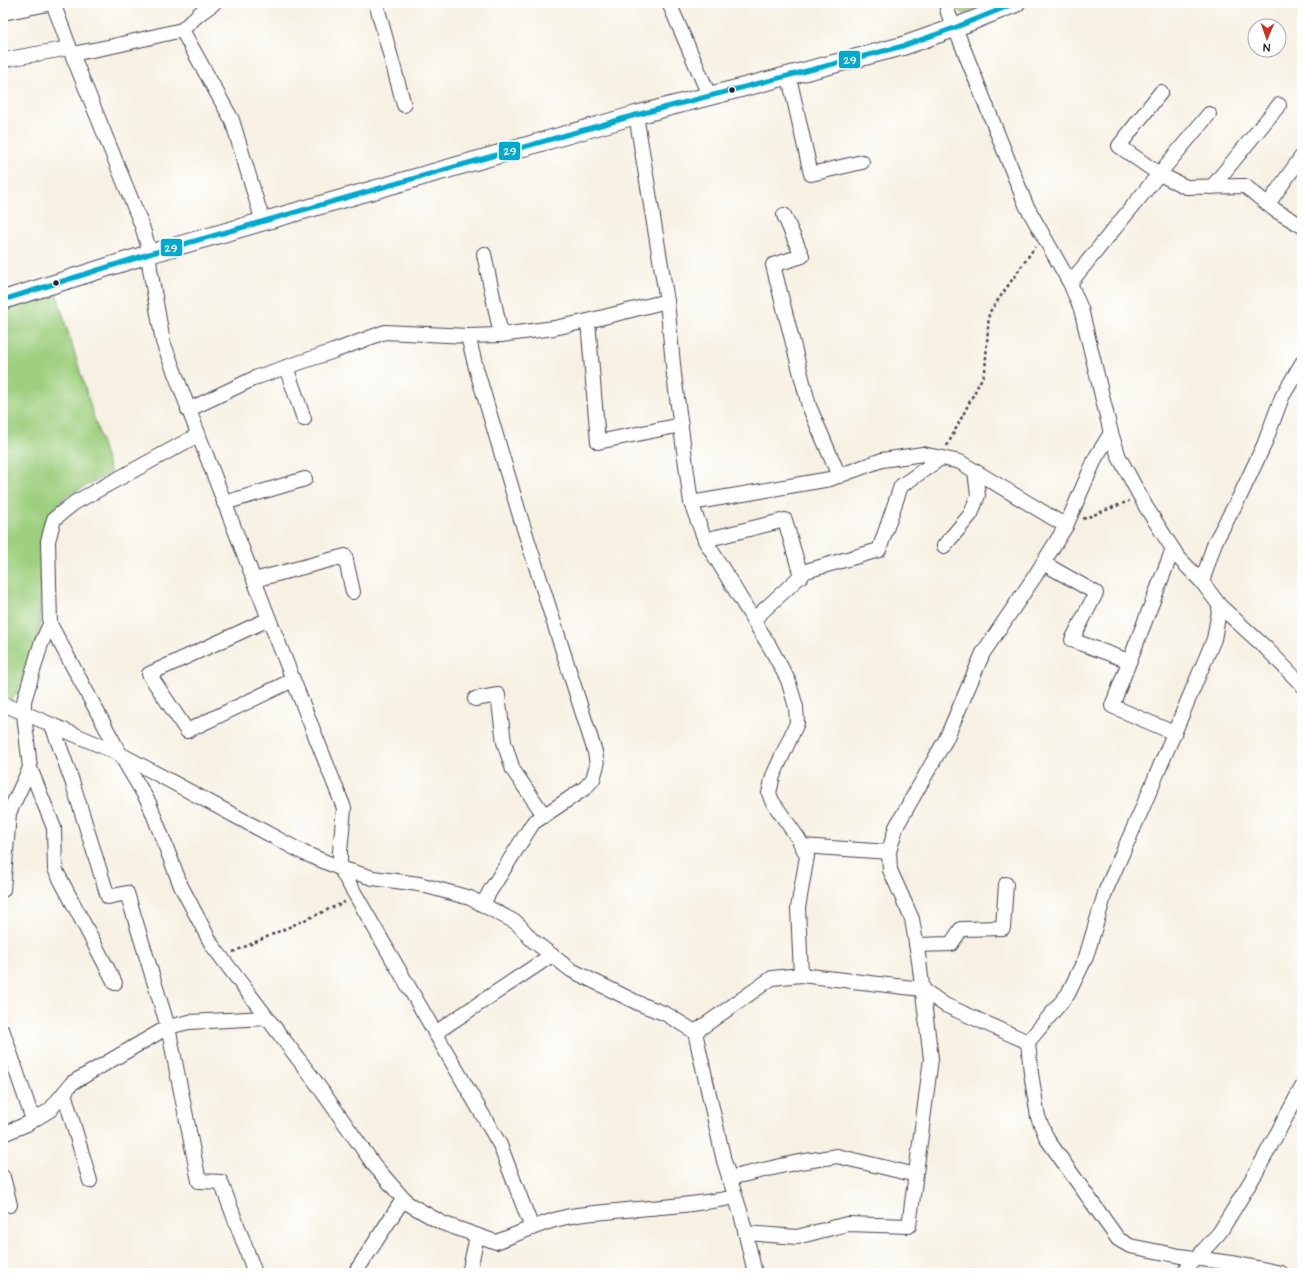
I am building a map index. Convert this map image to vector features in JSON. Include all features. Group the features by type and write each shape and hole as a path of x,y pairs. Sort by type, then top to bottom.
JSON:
{"main road":[{"path":"3,300 149,254 636,115 789,77 903,46 954,28 1014,3"}],"street":[{"path":"3,13 53,3 70,51 142,226 148,246 150,269 163,342 224,504 344,808 340,868 500,1146 532,1228"},
{"path":"3,60 112,46 182,30 199,14 214,3"},
{"path":"376,3 404,105"},
{"path":"669,3 709,96"},
{"path":"946,3 948,13 1026,205 1070,283 1080,309 1110,433 1120,457 1141,496 1178,557 1202,582 1220,606 1267,649 1302,685"},
{"path":"182,30 232,120 263,222"},
{"path":"789,77 811,174 862,162"},
{"path":"1160,92 1119,146 1159,174 1186,187 1245,186 1268,204 1302,226"},
{"path":"1212,187 1279,105"},
{"path":"1070,283 1209,114"},
{"path":"636,115 667,301 674,375 691,504 705,540 770,646 788,680 796,707 797,723 773,776 769,793 772,801 798,838 808,856 798,908 801,975"},
{"path":"1268,204 1302,156"},
{"path":"784,215 802,256 773,265 809,406 839,476"},
{"path":"484,254 501,335"},
{"path":"188,410 257,377 385,332 468,336 501,335 554,328 667,301"},
{"path":"588,321 598,442 681,426"},
{"path":"468,336 518,509 596,752 597,765 593,779 585,788 533,823 483,904"},
{"path":"1202,582 1215,542 1240,496 1264,445 1282,397 1302,363"},
{"path":"286,367 304,419"},
{"path":"746,1233 797,1237 846,1224 909,1226 931,1059 919,961 912,919 890,870 889,852 896,827 946,739 983,653 1066,526 1096,457 1110,433"},
{"path":"115,983 55,869 54,828 30,768 24,701 50,624 48,541 54,519 74,503 198,435"},
{"path":"691,504 830,479 882,460 923,454 960,462 1066,526"},
{"path":"753,620 806,571 878,550 901,486 941,458"},
{"path":"944,546 971,514 978,495 975,471"},
{"path":"224,504 304,478"},
{"path":"705,540 785,520 801,576"},
{"path":"1173,549 1112,706 1174,733"},
{"path":"254,580 345,556 353,592"},
{"path":"1043,563 1096,593 1072,640 1129,661"},
{"path":"1220,606 1214,639 1106,890 1086,957 1068,994 1028,1042 1038,1117 1047,1139 1118,1239 1130,1246 1180,1256 1238,1264 1281,1273"},
{"path":"269,619 149,674 187,731 293,680"},
{"path":"50,624 120,754 150,803 181,886 212,944 315,1081 374,1165 407,1203 442,1223 496,1242 544,1223 576,1215 679,1206 735,1197"},
{"path":"475,699 498,695 504,742 513,770 544,815"},
{"path":"3,704 120,754 304,853 340,868 373,878 419,884 470,898 483,904 517,923 532,940 572,970 640,1004 666,1014 695,1032 724,1160 741,1214 755,1273"},
{"path":"52,725 72,781 108,897 127,893 168,1027 198,1181 221,1182 255,1273"},
{"path":"3,890 9,813 30,768"},
{"path":"802,846 889,852"},
{"path":"916,945 951,944 961,929 1003,928 1006,884"},
{"path":"435,1033 552,955"},
{"path":"695,1032 772,978 801,975 922,989 945,1005 1028,1042"},
{"path":"3,1134 50,1110 72,1083 168,1027 189,1022 267,1018"},
{"path":"3,1032 33,1120"},
{"path":"1184,1273 1220,1232 1257,1170 1302,1087"},
{"path":"64,1093 90,1181"},
{"path":"729,1178 794,1162 837,1156 916,1175"},
{"path":"3,1177 10,1205"},
{"path":"355,1273 404,1198"},
{"path":"469,1273 477,1236"}],"path":[{"path":"941,458 985,372 989,313 1043,235"},
{"path":"1066,526 1141,496"},
{"path":"222,957 356,897"}],"green space":[{"path":"953,3 989,3 964,14 954,8"},
{"path":"55,289 111,473 65,497 55,508 42,536 40,626 35,649 16,695 10,700 3,697 3,305"}],"transit line":[{"name":"29","path":"3,300 149,254 636,115 903,46 954,28 1016,3"}]}
